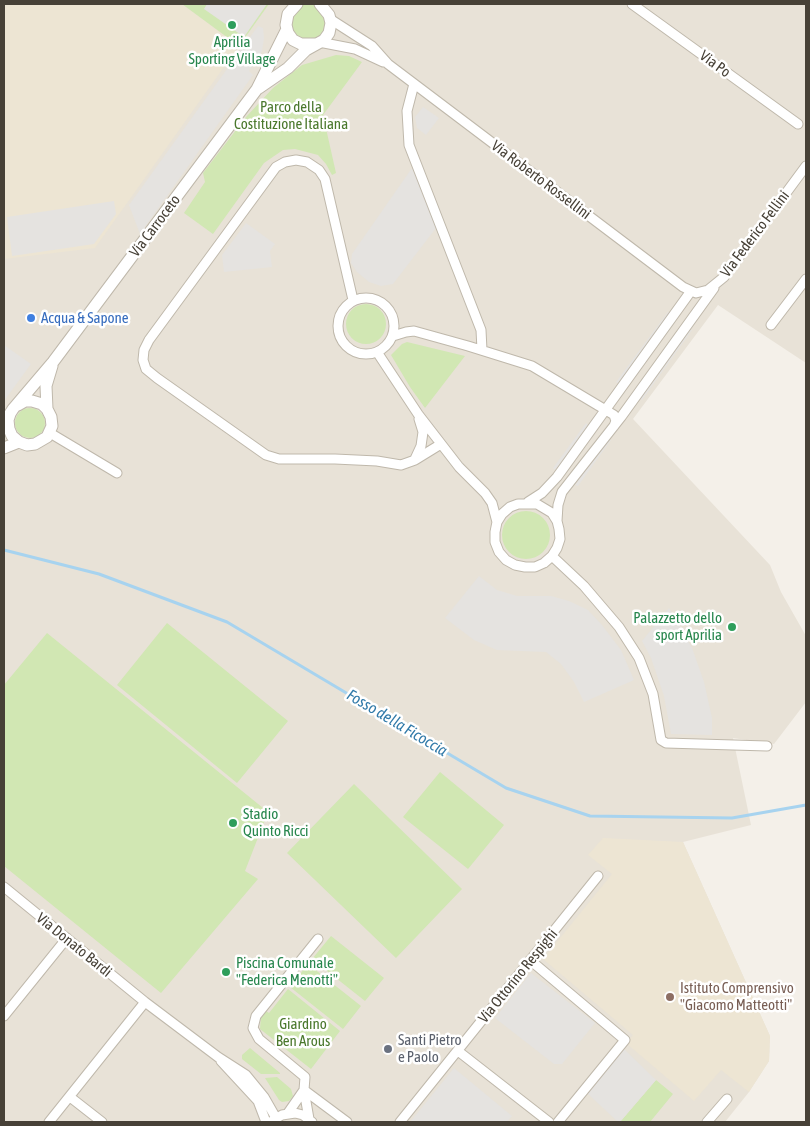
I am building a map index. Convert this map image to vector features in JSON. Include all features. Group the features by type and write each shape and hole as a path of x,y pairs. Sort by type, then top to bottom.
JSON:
{"street":[{"name":"Via Carroceto","path":"10,414 53,362 257,89 287,29 286,20 288,14 297,4"},
{"path":"320,4 331,12"},
{"name":"Via Po","path":"632,4 798,124"},
{"name":"Via Carroceto","path":"257,89 288,68 306,50 318,43 328,33 331,12"},
{"name":"Via Roberto Rossellini","path":"331,12 372,46 388,64 414,84 683,287 697,292"},
{"path":"287,29 290,37 297,42 305,45 318,43"},
{"name":"Via Roberto Rossellini","path":"318,43 355,49 388,64"},
{"path":"414,84 407,111 409,145 481,330 482,350"},
{"path":"353,300 325,179 319,170 307,162 296,160 285,162 276,167 149,340 144,350 143,360 146,369 157,378 266,455 279,459 335,459 401,465 414,460 441,444"},
{"name":"Via Federico Fellini","path":"697,292 718,283 726,274 806,166"},
{"path":"771,325 806,279"},
{"path":"697,292 606,409 557,477 542,493 528,502 510,508 502,514 497,522 495,542 499,552 506,560 514,565 535,567 544,563 552,556 560,539 557,521 558,505 562,492 613,428 718,283"},
{"path":"606,409 619,409 625,404 697,292"},
{"path":"393,315 395,329 393,336 389,343 378,352 358,353 350,349 343,342 339,334 338,324 345,306 353,300 362,297 380,301 388,307 393,315 414,332"},
{"path":"393,336 414,332 482,350 532,366 614,415 616,421 613,428"},
{"path":"378,352 418,414 492,504 497,522"},
{"name":"Via Carroceto","path":"50,433 52,421 48,409 46,386 53,362"},
{"path":"48,409 42,404 25,401 10,414 8,420 12,436 19,442 27,445 43,440 50,433 117,473"},
{"path":"414,460 421,446 423,432 418,414"},
{"path":"4,448 19,442"},
{"path":"528,502 545,508 552,513 557,521"},
{"path":"552,556 584,586 619,627 640,658 653,694 661,740 668,743 767,746"},
{"name":"Via Ottorino Respighi","path":"400,1122 598,876"},
{"name":"Via Donato Bardi","path":"4,887 145,1002 218,1057"},
{"path":"4,1016 67,938"},
{"path":"311,1121 304,1090 305,1077 259,1039 253,1028 256,1016 318,939"},
{"path":"530,960 625,1040 558,1122"},
{"path":"49,1122 145,1002"},
{"path":"458,1051 548,1122"},
{"path":"218,1057 237,1068 250,1079 264,1097 274,1120 288,1113 296,1113 311,1121"},
{"path":"218,1057 258,1101 266,1122"},
{"path":"288,1113 304,1090"},
{"path":"304,1090 347,1122"},
{"path":"70,1097 102,1122"},
{"path":"707,1122 727,1099"}],"shaded area":[{"path":"4,4 806,4 806,363 718,305 633,419 770,565 781,592 806,636 806,702 774,744 733,738 751,825 683,842 770,1036 769,1061 749,1092 725,1122 4,1122"},
{"path":"4,4 182,4 239,46 95,248 4,259"},
{"name":"Aprilia Sporting Village","path":"207,4 267,4 244,37 204,9"},
{"path":"258,26 263,28 264,38 262,51 249,71 253,75 140,234 129,205"},
{"path":"423,107 439,118 426,135 417,128 415,117"},
{"path":"412,168 436,228 393,284 381,286 369,282 357,272 351,263 352,254"},
{"path":"114,201 116,214 94,244 12,256 7,217"},
{"path":"246,223 275,244 270,251 272,267 224,272 222,255"},
{"path":"668,312 670,313 619,384 616,382"},
{"path":"689,328 692,330 642,400 638,398"},
{"path":"4,345 31,364 4,401"},
{"path":"586,423 588,425 555,470 553,468"},
{"path":"608,439 611,440 578,486 575,485"},
{"path":"479,576 497,590 517,596 551,596 569,601 588,610 621,650 634,680 584,702 574,682 561,664 546,652 497,650 474,640 445,618"},
{"path":"669,608 692,648 704,682 712,718 712,735 671,734 664,696 651,658 642,641"},
{"name":"Istituto Comprensivo \"Giacomo Matteotti\"","path":"603,838 683,842 770,1036 769,1061 749,1092 721,1070 694,1101 626,1043 633,1035 543,959 612,874 588,855"},
{"path":"531,973 595,1023 562,1064 554,1064 495,1018"},
{"path":"623,1048 656,1080 618,1122 587,1093"},
{"path":"454,1068 512,1116 507,1122 410,1122"}],"green space":[{"name":"Aprilia Sporting Village","path":"182,4 269,4 239,46"},
{"path":"297,4 320,4 330,19 317,44 290,37 291,9"},
{"name":"Parco della Costituzione Italiana","path":"336,55 349,56 362,62 323,115 336,173 332,175 318,155 295,149 283,150 264,163 213,234 184,213 205,182 203,173 246,117 273,88 302,65"},
{"path":"370,304 377,307 383,313 386,324 385,332 377,341 370,344 362,344 355,341 347,332 346,320 349,313 358,305"},
{"path":"407,342 465,356 425,408 391,355 402,344"},
{"path":"30,408 41,412 45,423 41,434 30,438 19,434 15,423 19,412"},
{"path":"521,511 531,511 543,518 550,530 550,540 543,552 531,559 521,559 513,555 506,548 502,540 502,530 506,522 513,515"},
{"path":"167,623 288,721 237,783 117,685"},
{"name":"Stadio Quinto Ricci","path":"47,633 268,812 245,871 258,879 161,993 4,866 4,685"},
{"path":"440,772 504,825 468,869 403,817"},
{"path":"354,784 462,889 396,958 287,853"},
{"path":"331,936 384,978 365,1001 312,959"},
{"path":"308,964 361,1006 343,1029 290,987"},
{"name":"Giardino Ben Arous","path":"288,989 340,1031 311,1069 260,1029 261,1015 265,1010 269,1013"},
{"path":"250,1048 280,1074 261,1074 242,1059 242,1055"},
{"path":"277,1077 291,1089 293,1096 289,1101 282,1102 279,1100 265,1078"},
{"path":"656,1080 673,1094 650,1122 620,1122"}],"waterway":[{"name":"Fosso della Ficoccia","path":"4,550 99,574 227,622 506,788 590,816 732,818 806,805"}],"place":[{"name":"Aprilia Sporting Village","path":"232,25"},
{"name":"Acqua & Sapone","path":"31,318"},
{"name":"Palazzetto dello sport Aprilia","path":"732,627"},
{"name":"Stadio Quinto Ricci","path":"233,823"},
{"name":"Piscina Comunale \"Federica Menotti\"","path":"226,972"},
{"name":"Istituto Comprensivo \"Giacomo Matteotti\"","path":"670,997"},
{"name":"Santi Pietro e Paolo","path":"388,1049"}]}
